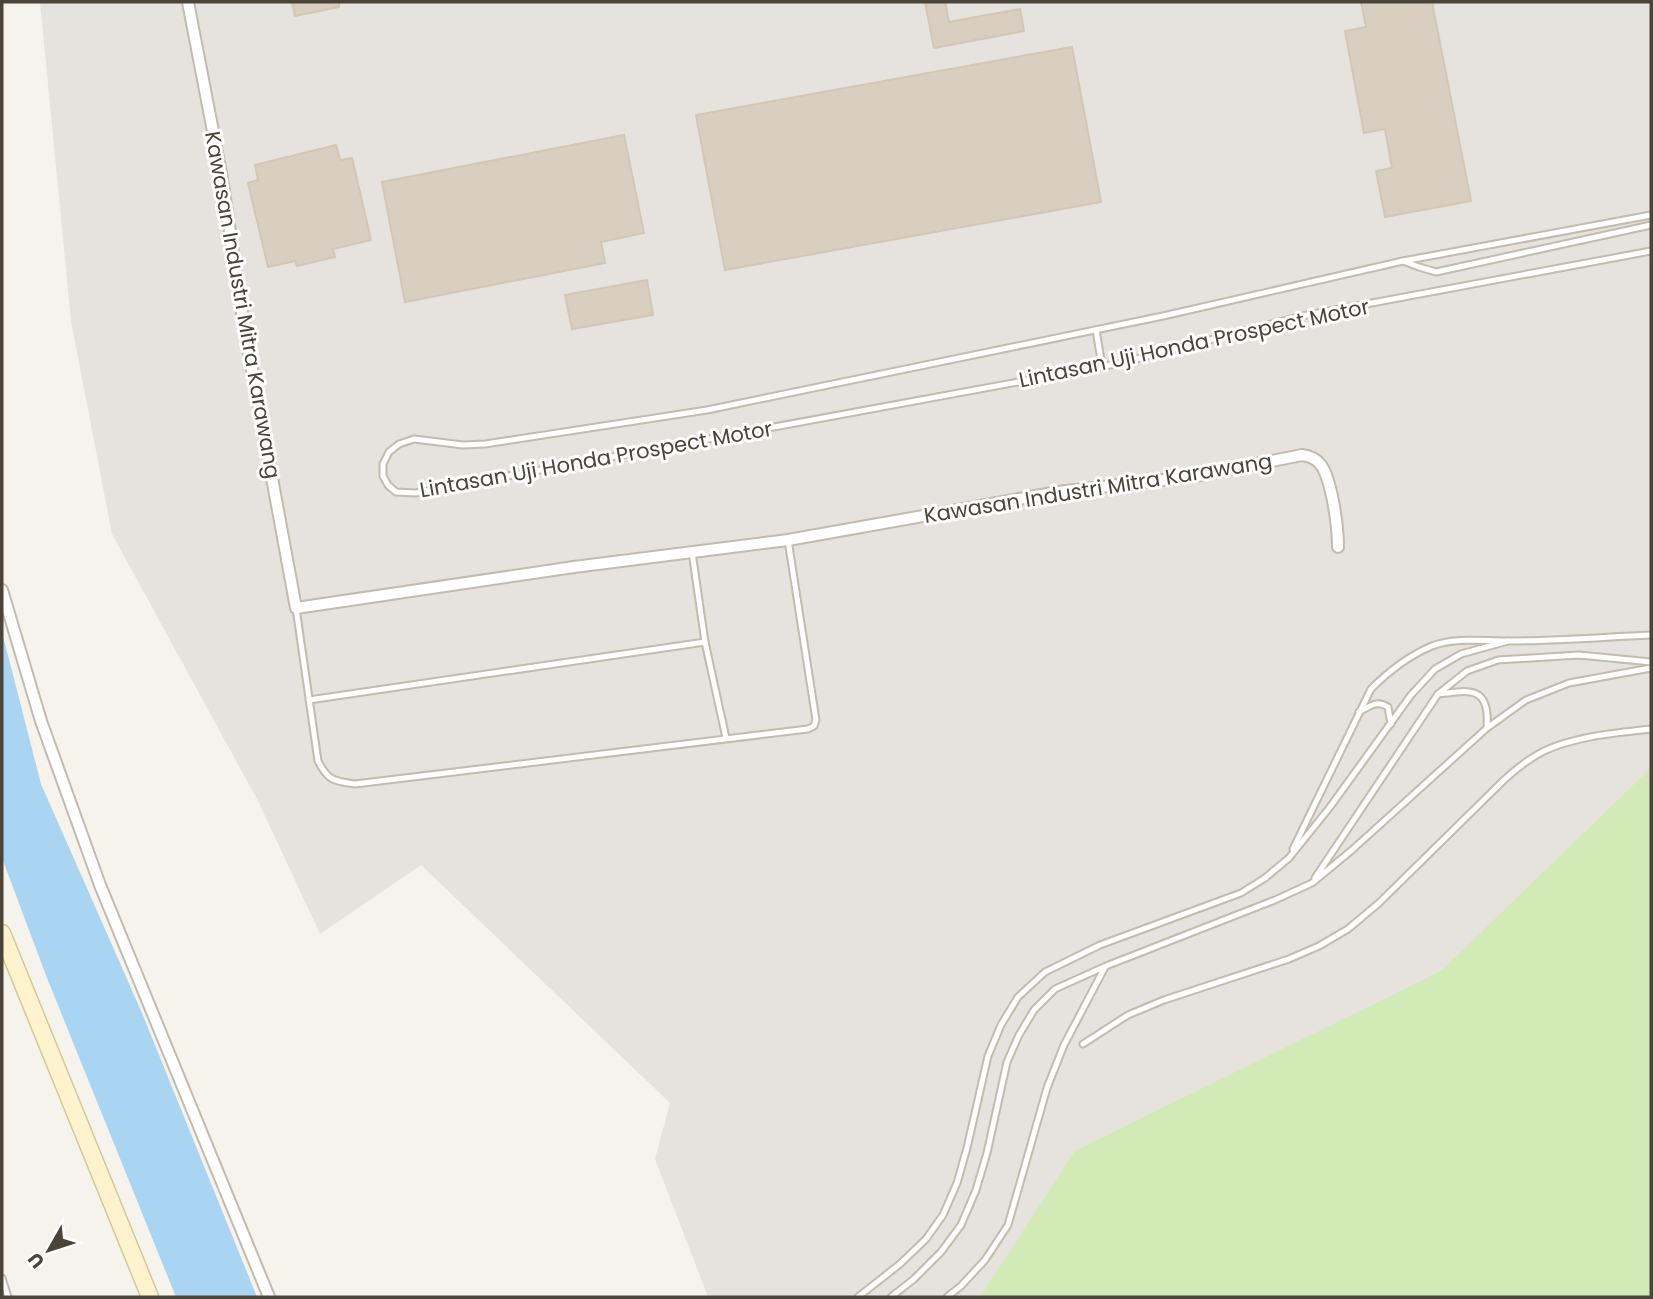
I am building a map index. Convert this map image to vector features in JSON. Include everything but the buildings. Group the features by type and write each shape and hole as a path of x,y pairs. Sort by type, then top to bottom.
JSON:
{"street":[{"name":"Kawasan Industri Mitra Karawang","path":"188,2 222,178 244,326 296,608 573,567 788,540 1058,492 1196,476 1302,455 1311,456 1320,463 1325,474 1335,512 1338,547"},
{"path":"2,590 41,721 100,885 269,1297"},
{"path":"2,933 150,1297"}],"lane":[{"name":"Lintasan Uji Honda Prospect Motor","path":"1651,215 1403,261 1096,330 707,410 485,444 463,445 414,439 399,444 389,452 383,464 383,475 388,485 396,492 416,493 1121,363 1302,316 1651,251"},
{"path":"1403,261 1436,272 1651,225"},
{"path":"1096,330 1102,366"},
{"name":"Kawasan Industri Mitra Karawang","path":"296,608 318,761 325,775 336,782 355,783 808,729 814,726 816,720 788,540"},
{"path":"692,552 705,642 726,738"},
{"path":"1289,858 1371,689 1388,671 1409,657 1434,645 1457,641 1651,635"},
{"path":"858,1297 900,1264 926,1239 943,1215 957,1183 967,1148 988,1056 1001,1025 1018,997 1045,972 1100,946 1241,893 1265,878 1289,858 1330,807 1411,695 1435,669 1461,654 1508,641"},
{"path":"309,700 705,642"},
{"path":"1312,883 1438,694 1467,671 1498,660 1580,654 1651,665"},
{"path":"891,1297 941,1252 961,1225 976,1191 987,1153 1007,1062 1034,1010 1055,989 1312,883 1487,728 1526,700 1569,683 1651,665"},
{"path":"1438,694 1469,691 1483,698 1488,711 1487,728"},
{"path":"1359,712 1373,704 1382,703 1388,707 1391,724"},
{"path":"1083,1044 1128,1015 1164,1000 1289,959 1348,929 1379,903 1504,780 1523,763 1544,751 1568,742 1651,729"},
{"path":"947,1297 961,1286 985,1259 1008,1225 1047,1088 1064,1045 1106,966"},
{"path":"2,1278 8,1297"}],"shaded area":[{"path":"40,2 1651,2 1651,1297 708,1297 655,1159 670,1103 421,865 320,934 258,801 112,534 71,321"}],"green space":[{"path":"1651,768 1651,1297 980,1297 1075,1151 1441,971"}],"water":[{"path":"2,632 41,784 142,1013 257,1297 176,1297 47,978 2,858"}]}
